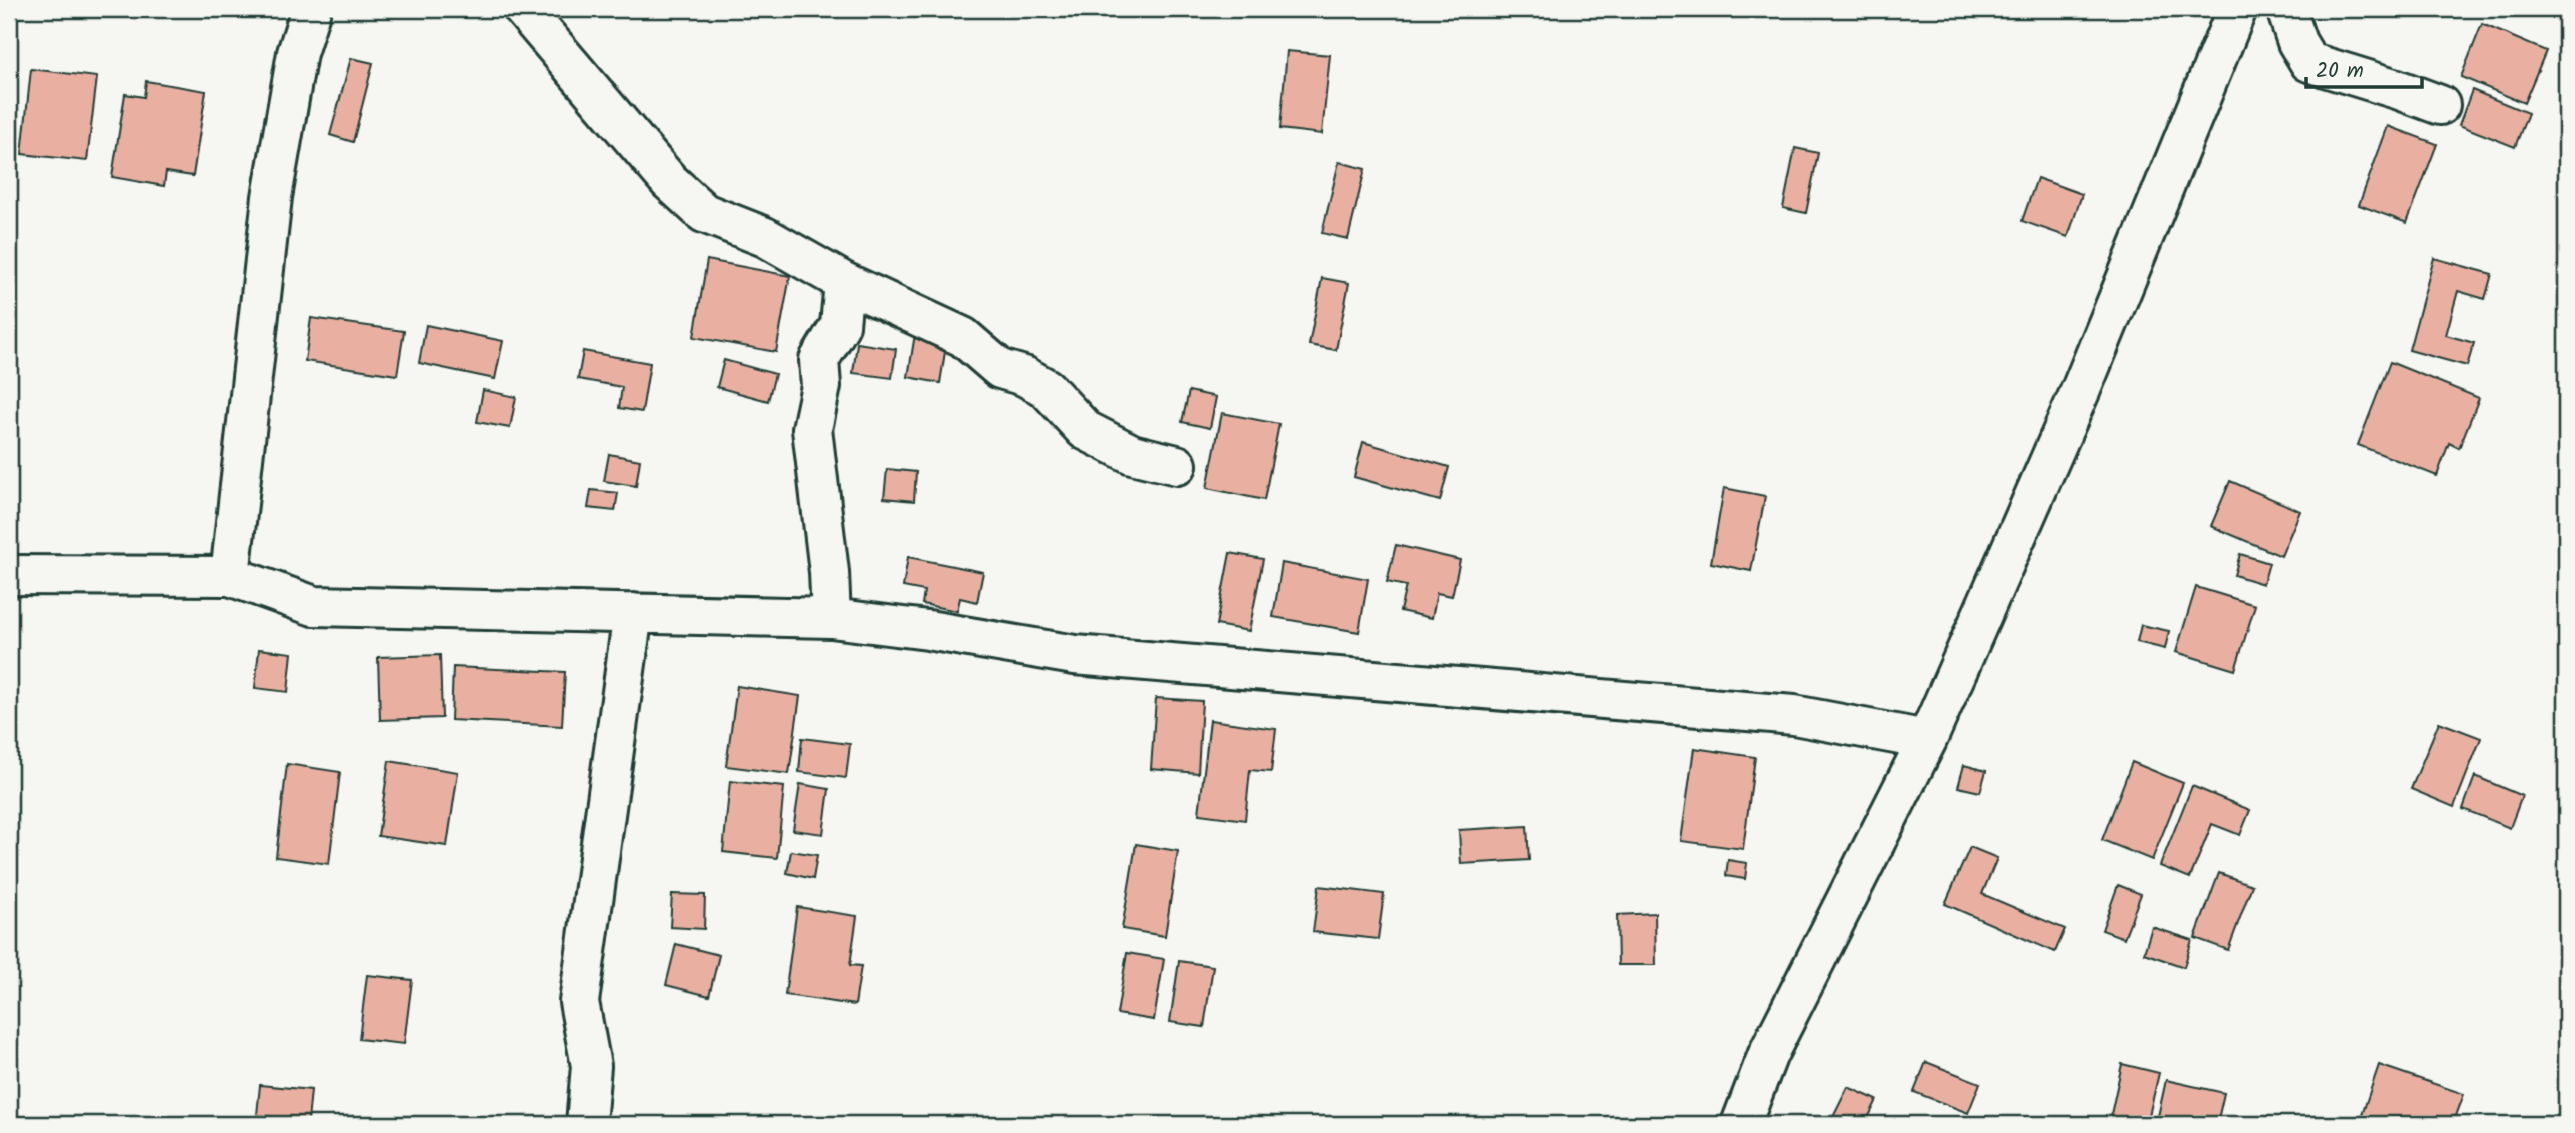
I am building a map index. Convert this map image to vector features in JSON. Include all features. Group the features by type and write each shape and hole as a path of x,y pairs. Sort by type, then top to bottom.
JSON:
{"street":[{"path":"230,576 272,197 297,53 311,9"},
{"path":"523,9 669,181 704,213 765,237 844,282 963,337 1000,369 1024,376 1046,388 1085,430 1132,454 1177,465"},
{"path":"1741,1124 1768,1054 1927,740 2082,387 2237,9"},
{"path":"2286,9 2297,41 2309,62 2440,105"},
{"path":"831,618 812,429 821,386 819,360 840,325 844,282"},
{"path":"9,575 230,576 314,606 831,618 928,630 1075,655 1794,715 1927,740"},
{"path":"586,1124 591,1066 579,1002 633,613"}],"building":[{"path":"2482,24 2546,51 2524,103 2461,77"},
{"path":"1287,51 1330,55 1322,134 1280,129"},
{"path":"351,58 373,63 353,142 330,135"},
{"path":"31,69 97,77 87,161 22,154"},
{"path":"146,81 206,91 193,176 166,172 164,186 112,177 125,94 144,97"},
{"path":"2472,90 2528,113 2515,147 2459,125"},
{"path":"2388,126 2437,144 2407,223 2359,205"},
{"path":"1795,148 1818,153 1806,213 1783,208"},
{"path":"1339,162 1365,169 1348,239 1322,233"},
{"path":"2037,178 2082,194 2068,237 2022,221"},
{"path":"2434,258 2492,274 2485,299 2458,291 2446,335 2474,343 2467,366 2409,350"},
{"path":"707,260 790,276 776,352 694,337"},
{"path":"1322,278 1349,283 1336,350 1309,345"},
{"path":"311,318 404,331 397,375 305,361"},
{"path":"426,325 503,341 495,379 419,363"},
{"path":"916,328 948,333 940,383 908,377"},
{"path":"857,343 896,349 892,378 853,373"},
{"path":"583,351 650,363 642,412 619,408 622,387 578,379"},
{"path":"724,360 775,374 768,401 717,387"},
{"path":"2390,362 2479,398 2459,448 2449,443 2437,476 2358,445"},
{"path":"483,390 516,397 510,428 477,422"},
{"path":"1189,391 1216,397 1210,428 1182,422"},
{"path":"1222,413 1279,424 1264,500 1207,488"},
{"path":"1363,442 1449,467 1440,501 1354,477"},
{"path":"609,454 640,460 636,486 604,481"},
{"path":"887,469 916,472 914,501 884,498"},
{"path":"2230,481 2300,511 2281,556 2211,526"},
{"path":"1724,488 1765,496 1751,571 1711,563"},
{"path":"591,490 618,493 615,511 588,508"},
{"path":"1396,545 1460,560 1452,596 1437,593 1432,618 1400,611 1406,586 1387,582"},
{"path":"1230,553 1263,559 1249,631 1216,625"},
{"path":"2240,554 2269,563 2263,584 2234,575"},
{"path":"908,557 983,572 977,602 960,598 957,611 922,604 924,591 903,587"},
{"path":"1282,563 1368,579 1359,632 1273,617"},
{"path":"2196,587 2255,605 2235,670 2176,652"},
{"path":"2141,625 2169,631 2165,649 2137,642"},
{"path":"259,649 292,653 288,692 255,688"},
{"path":"440,655 442,718 380,720 378,657"},
{"path":"453,667 565,672 562,726 451,720"},
{"path":"737,686 800,696 789,774 726,766"},
{"path":"1156,698 1202,701 1198,773 1151,769"},
{"path":"1210,720 1276,729 1271,772 1250,770 1245,820 1199,814"},
{"path":"2439,722 2481,738 2454,807 2411,789"},
{"path":"802,738 850,744 846,778 799,772"},
{"path":"1694,748 1755,757 1743,849 1681,841"},
{"path":"389,761 458,772 447,846 378,836"},
{"path":"2132,762 2183,783 2152,860 2102,840"},
{"path":"287,764 340,772 329,864 276,857"},
{"path":"1964,765 1986,771 1980,792 1958,787"},
{"path":"2475,776 2522,796 2510,828 2463,809"},
{"path":"730,781 784,787 777,858 723,852"},
{"path":"800,784 829,789 823,834 793,830"},
{"path":"2192,786 2250,810 2240,835 2212,824 2190,878 2160,866"},
{"path":"1527,826 1529,860 1461,864 1459,830"},
{"path":"1136,844 1178,851 1165,936 1122,929"},
{"path":"1970,847 1997,858 1982,894 2065,929 2055,952 1945,904"},
{"path":"791,851 817,855 813,879 787,873"},
{"path":"1728,860 1747,863 1745,879 1726,876"},
{"path":"2219,873 2252,885 2228,950 2195,938"},
{"path":"2118,885 2141,894 2124,938 2102,930"},
{"path":"1319,886 1384,894 1378,939 1313,932"},
{"path":"672,894 705,895 704,929 670,927"},
{"path":"797,907 857,916 850,965 861,966 855,1005 785,995"},
{"path":"1655,913 1656,965 1618,965 1617,915"},
{"path":"2152,927 2192,940 2184,967 2144,953"},
{"path":"676,944 719,955 709,996 666,985"},
{"path":"1127,953 1164,959 1154,1020 1117,1014"},
{"path":"1179,961 1213,966 1204,1027 1170,1022"},
{"path":"367,975 412,980 404,1044 359,1039"},
{"path":"1926,1062 1980,1083 1968,1113 1914,1092"},
{"path":"2122,1064 2159,1073 2147,1124 2110,1119"},
{"path":"2379,1065 2464,1094 2453,1124 2359,1124"},
{"path":"2166,1080 2224,1093 2217,1124 2170,1124 2157,1121"},
{"path":"260,1085 311,1090 308,1121 257,1115"},
{"path":"1848,1087 1877,1100 1865,1124 1842,1124 1832,1119"}]}
